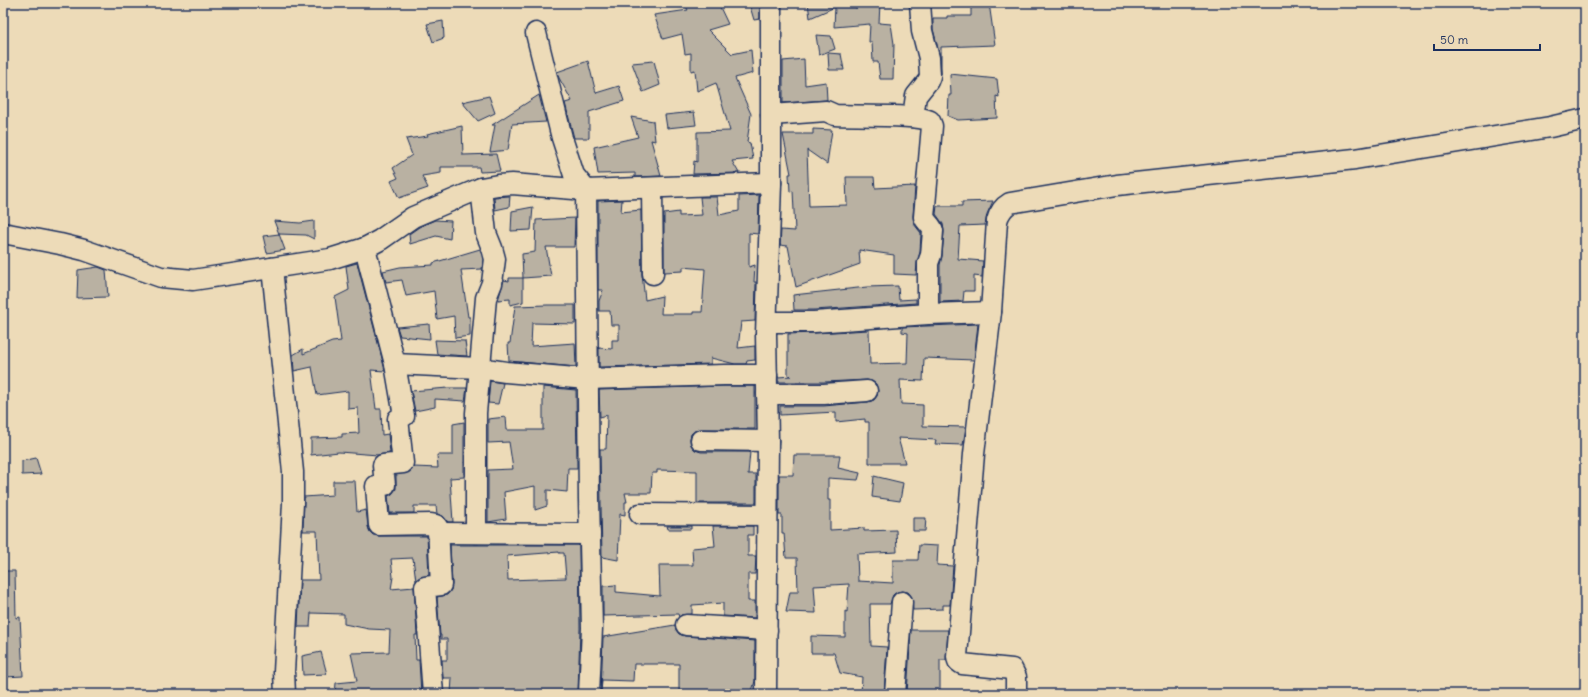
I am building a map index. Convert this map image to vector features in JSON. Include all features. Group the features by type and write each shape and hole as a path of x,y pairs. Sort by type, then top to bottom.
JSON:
{"street":[{"path":"766,694 768,441 767,322 771,184 771,3"},
{"path":"913,117 916,96 928,81 930,76 929,58 922,31 920,3"},
{"path":"536,33 569,160 577,180 586,190 587,379 592,628 589,694"},
{"path":"771,115 826,111 836,115 913,117 930,121 932,126 924,217 925,221 933,231 931,255 928,263 928,314"},
{"path":"1016,694 1016,677 1012,669 962,664 958,661 957,656 974,454 991,312 997,221 1002,210 1010,203 1117,185 1355,159 1550,127 1585,119"},
{"path":"3,233 84,250 161,277 193,280 330,259 365,248 380,240 413,217 481,188 498,185 512,184 586,190 771,184"},
{"path":"476,533 476,413 479,368 486,298 492,283 495,259 486,233 481,188"},
{"path":"652,189 653,274"},
{"path":"365,248 395,364 404,416 398,419 403,463 383,465 385,485 376,486 379,525 431,524 436,525 438,528 441,586 425,587 433,694"},
{"path":"272,268 293,472 293,503 284,672 285,694"},
{"path":"767,322 814,322 928,314 991,312"},
{"path":"395,364 479,368 506,372 587,379 767,375"},
{"path":"767,394 824,394 867,391"},
{"path":"701,440 768,441"},
{"path":"640,514 767,515"},
{"path":"438,533 590,534"},
{"path":"895,694 902,602"},
{"path":"686,625 767,630"}],"building":[{"path":"684,3 718,3 728,24 708,30 732,54 751,50 753,73 735,78 751,114 747,142 750,143 753,159 732,161 739,173 693,174 694,161 697,162 697,132 730,131 716,83 697,91 695,70 691,71 691,53 685,54 682,34 663,39 654,15 688,10"},
{"path":"749,3 760,3 760,19 754,20"},
{"path":"808,3 844,3 856,8 868,3 880,3 879,23 891,24 894,44 893,79 880,79 878,62 873,62 872,42 869,42 870,24 834,27 835,7 810,18"},
{"path":"971,3 989,3 995,45 941,47 941,74 940,57 933,29 933,18 947,18 947,16 971,16"},
{"path":"443,21 444,38 433,42 427,24"},
{"path":"816,35 831,36 835,49 819,55"},
{"path":"828,53 841,54 844,70 829,70"},
{"path":"804,59 805,85 826,82 827,100 783,103 783,61"},
{"path":"588,61 596,93 619,86 624,101 589,112 589,138 574,138 565,103 572,101 557,72"},
{"path":"654,61 660,85 643,92 632,63"},
{"path":"950,74 997,79 999,97 996,96 997,118 958,120 948,116 949,95 951,95"},
{"path":"539,95 546,122 512,124 508,150 490,152 495,125 492,125"},
{"path":"489,96 495,113 478,121 462,102"},
{"path":"694,112 696,125 667,128 665,115"},
{"path":"631,117 653,121 655,141 651,140 661,176 635,177 635,173 598,174 594,147 638,137"},
{"path":"462,126 463,155 496,154 500,171 480,172 479,167 441,167 441,173 422,176 428,188 399,198 391,181 398,178 393,168 412,155 406,139 428,136 427,134"},
{"path":"813,129 832,130 827,164 807,150 809,206 847,205 846,177 874,177 875,188 915,186 913,216 914,224 921,233 920,252 916,275 894,274 894,255 859,250 860,264 796,287 788,246 780,245 781,230 795,231 793,191 790,192 789,174 791,174 783,134 813,134"},
{"path":"759,195 758,234 749,233 749,267 755,265 755,321 741,322 738,348 755,346 755,360 747,361 746,364 735,364 711,358 711,364 599,367 599,348 612,349 612,340 619,340 619,325 611,325 610,311 599,311 599,301 603,290 598,290 598,201 622,200 621,212 641,210 642,274 645,300 662,296 661,314 693,314 693,312 702,312 705,269 683,267 683,271 664,272 664,214 679,212 679,216 702,215 700,197 717,197 719,215 739,211 739,196"},
{"path":"510,196 509,207 495,210 494,197"},
{"path":"993,201 987,214 985,225 960,226 958,259 983,261 982,277 974,276 974,291 964,291 963,301 940,302 940,265 944,232 943,224 936,214 937,206 962,206 962,202"},
{"path":"533,207 531,230 511,231 512,211"},
{"path":"575,218 574,247 546,247 551,276 523,278 522,254 535,252 536,220"},
{"path":"435,220 451,221 450,239 436,236 410,244 409,234 419,227"},
{"path":"274,221 300,223 314,221 314,239 306,235 279,234"},
{"path":"279,234 285,250 267,253 263,236"},
{"path":"480,249 483,260 482,269 461,270 468,317 470,317 470,336 455,338 454,316 437,319 434,291 406,296 402,280 386,282 383,271 400,267 433,265 433,263"},
{"path":"357,263 385,371 371,370 376,409 381,409 382,435 388,434 390,453 378,455 339,452 311,455 311,438 342,437 342,434 359,433 358,408 348,409 348,391 317,395 312,367 294,371 293,355 303,349 303,354 332,342 341,341 335,297 349,290 346,266"},
{"path":"98,267 106,270 108,297 77,298 78,270"},
{"path":"509,278 523,278 523,302 510,305 510,299 498,300 504,280 509,281"},
{"path":"898,286 899,300 916,299 916,303 794,310 793,295 867,287"},
{"path":"575,305 575,324 532,323 531,346 575,343 576,367 509,361 508,343 510,343 515,306"},
{"path":"429,324 430,339 400,336 397,327"},
{"path":"978,324 974,360 924,358 923,381 900,380 901,404 923,405 923,426 966,427 963,445 935,444 936,440 898,438 905,463 869,463 869,422 865,422 865,419 836,422 836,412 780,415 780,406 824,406 868,402 874,400 878,391 876,384 867,380 778,382 778,377 791,376 788,375 788,334 869,330 870,364 907,363 908,333 902,332 902,327"},
{"path":"435,340 465,341 467,356 437,354"},
{"path":"490,381 503,383 498,404 488,403"},
{"path":"755,386 755,429 696,430 691,434 691,445 695,450 701,452 750,452 748,474 756,474 756,503 697,503 697,471 657,470 657,473 652,473 651,493 625,493 627,502 625,502 625,515 620,514 618,560 602,557 600,449 606,449 607,415 600,417 599,390"},
{"path":"543,387 576,390 577,468 568,468 567,492 547,490 547,506 535,510 535,486 504,492 506,519 488,522 488,470 513,469 509,442 488,443 488,419 506,417 507,430 543,430"},
{"path":"467,388 465,401 435,399 435,407 415,411 411,391"},
{"path":"464,422 464,477 450,478 453,522 448,522 443,516 437,514 436,506 414,506 414,513 390,513 388,496 396,489 396,475 409,472 414,467 438,468 437,455 453,455 453,424"},
{"path":"794,455 840,455 838,468 860,473 858,480 828,478 830,530 864,528 864,531 896,530 897,552 857,554 858,581 893,583 893,560 918,560 919,545 938,546 937,565 953,566 950,605 943,605 943,609 913,610 912,597 908,592 902,591 893,595 890,604 870,604 871,646 887,647 884,694 861,694 862,677 840,673 834,653 811,653 811,636 845,637 845,611 847,612 849,584 814,586 816,613 786,612 790,592 798,592 797,558 786,558 784,533 782,533 782,515 779,515 779,475 793,475"},
{"path":"36,458 41,474 22,475 22,461"},
{"path":"874,476 903,483 900,501 872,497"},
{"path":"333,481 355,481 357,512 366,510 368,526 373,535 427,536 429,575 419,578 416,581 413,558 391,559 393,577 391,589 414,587 417,635 415,635 416,660 419,660 421,694 335,694 336,683 357,681 351,653 389,652 390,630 369,629 344,624 344,614 311,613 310,627 298,627 300,580 319,580 317,531 303,531 304,497 333,495"},
{"path":"913,518 926,518 925,531 913,531"},
{"path":"667,526 691,526 691,529 668,529"},
{"path":"713,526 753,526 753,535 748,535 748,556 756,556 755,574 748,574 748,601 755,601 755,618 723,616 723,603 692,605 692,614 681,615 679,617 678,614 603,616 603,586 616,585 616,592 660,596 659,565 693,565 692,548 715,546"},
{"path":"450,545 579,545 580,628 578,693 451,694 452,678 443,678 442,660 447,660 447,639 441,639 440,635 437,597 447,595 451,590","holes":["564,553 566,578 508,580 507,556"]},
{"path":"3,571 15,571 16,618 20,617 23,676 5,677 3,638"},
{"path":"675,625 679,634 685,636 755,641 755,681 752,691 708,691 707,694 679,694 679,664 634,664 633,681 602,680 601,693 603,637"},
{"path":"911,630 948,630 946,660 940,660 940,691 917,691 917,694 907,694"},
{"path":"321,652 327,674 303,675 302,656"}]}
